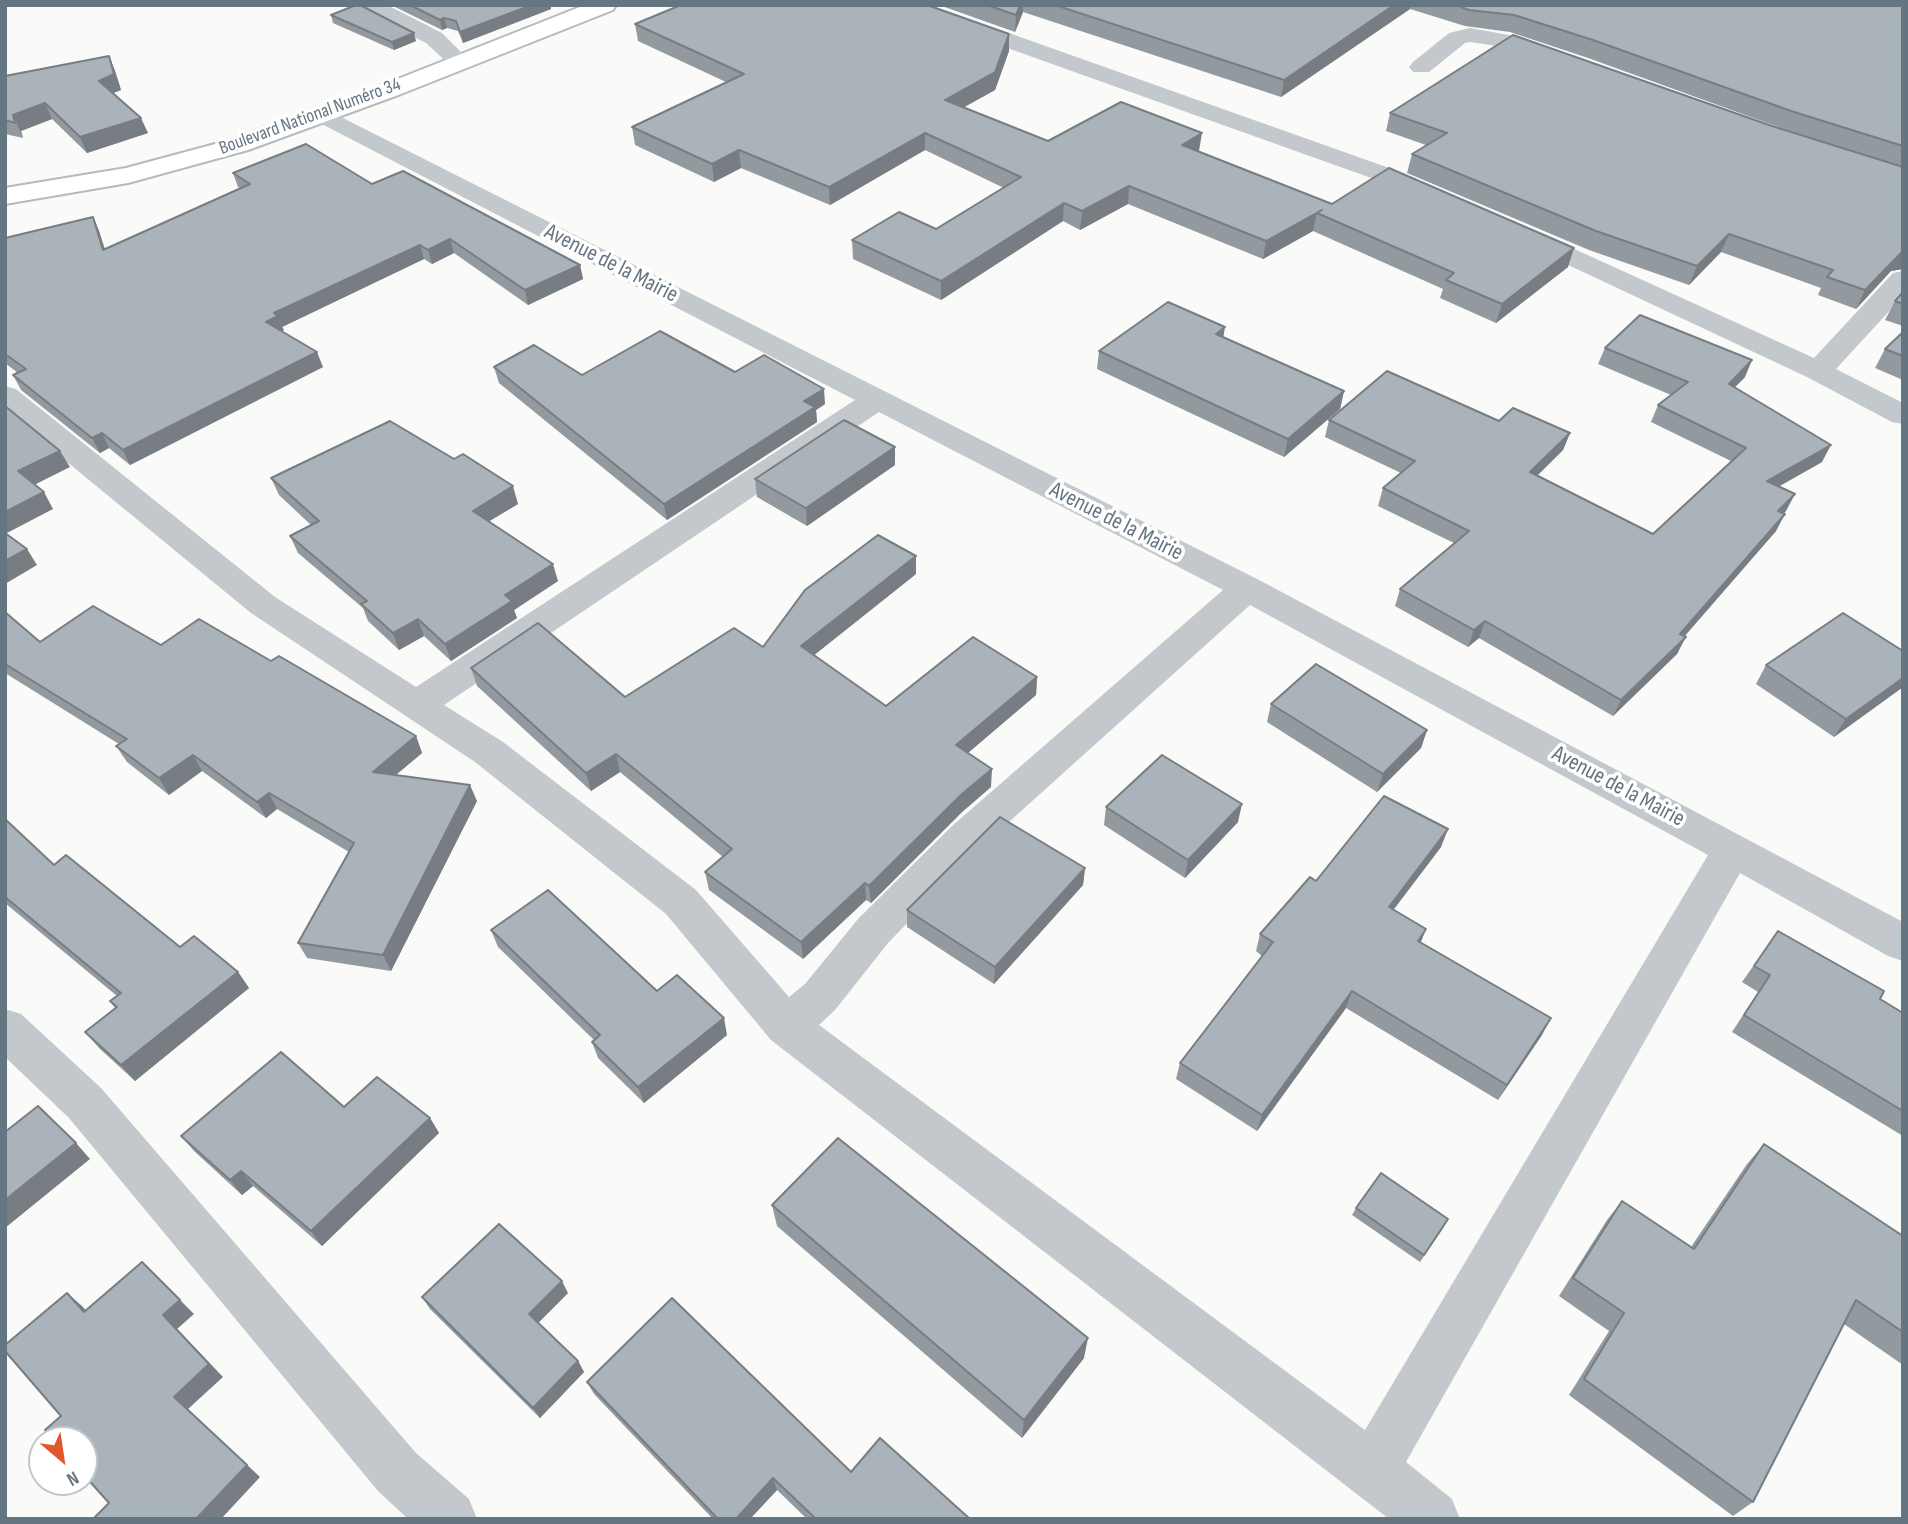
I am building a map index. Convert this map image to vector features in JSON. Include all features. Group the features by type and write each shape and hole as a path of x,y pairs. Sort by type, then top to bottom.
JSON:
{"main road":[{"name":"Boulevard National Numéro 34","path":"5,196 128,175 239,145 605,5"}],"street":[{"path":"370,5 435,38 460,62"},
{"path":"909,5 1383,174 1445,201"},
{"path":"1420,67 1457,38 1470,35 1501,40 1579,65"},
{"name":"Avenue de la Mairie","path":"323,115 1247,588 1903,943"},
{"path":"1507,227 1818,371 1903,415"},
{"path":"1818,371 1903,279"},
{"path":"5,395 263,605 489,752 681,902 787,1026 1372,1469 1432,1519"},
{"path":"416,705 876,400"},
{"path":"787,1026 821,997 873,931 966,837 1247,588"},
{"path":"1372,1469 1733,849"},
{"path":"5,1028 85,1103 397,1472 449,1519"}],"building":[{"path":"356,5 414,33 392,42 331,15"},
{"path":"410,5 532,5 460,32 456,21 444,18 440,20"},
{"path":"681,5 927,5 1009,34 995,72 945,100 1048,141 1121,102 1202,133 1182,145 1332,204 1389,168 1574,248 1502,304 1446,280 1454,273 1317,213 1322,210 1266,241 1129,186 1082,211 1064,203 941,281 852,240 899,212 936,229 1021,177 925,133 829,187 739,150 712,164 632,127 744,74 635,24"},
{"path":"987,5 1020,5 1016,15"},
{"path":"1055,5 1394,5 1284,80"},
{"path":"1456,5 1903,5 1903,146 1791,111 1593,40 1514,15 1469,10"},
{"path":"1513,35 1772,126 1903,167 1903,252 1865,290 1827,277 1833,270 1729,234 1697,266 1596,231 1412,154 1447,133 1390,113"},
{"path":"109,56 114,74 99,81 141,118 80,137 45,103 13,115 15,123 5,120 5,76"},
{"path":"306,144 372,184 403,171 580,265 525,290 450,239 428,250 420,245 274,313 278,316 266,322 317,352 123,450 102,433 92,438 13,375 26,369 5,354 5,238 93,217 103,250 250,184 233,173"},
{"path":"1903,292 1903,304 1895,301"},
{"path":"1168,302 1225,327 1216,334 1344,391 1288,439 1099,351"},
{"path":"1640,315 1752,360 1729,384 1831,445 1767,481 1795,494 1778,511 1785,514 1680,634 1686,637 1621,700 1485,621 1474,630 1400,589 1469,531 1383,488 1415,461 1329,420 1387,371 1499,421 1513,408 1570,433 1530,472 1653,534 1746,448 1658,405 1688,382 1605,348"},
{"path":"660,331 735,372 764,355 824,389 804,401 815,407 664,504 494,367 534,345 582,375"},
{"path":"1903,332 1903,356 1885,349"},
{"path":"5,406 60,451 18,471 44,492 5,512"},
{"path":"844,420 895,447 806,508 755,479"},
{"path":"390,421 454,459 463,454 513,486 473,511 553,564 505,595 512,601 445,644 418,619 393,633 361,604 367,601 290,536 319,521 271,478"},
{"path":"5,533 27,549 5,561"},
{"path":"878,535 916,556 801,646 886,706 973,637 1037,677 956,745 992,769 962,794 869,886 865,883 801,942 705,872 732,849 616,754 586,773 471,668 538,623 625,697 734,628 763,647 805,590"},
{"path":"93,606 161,645 199,619 271,661 279,656 416,736 373,772 470,785 383,955 298,943 354,843 269,793 257,802 193,755 159,778 116,746 127,739 5,664 5,612 40,642"},
{"path":"1843,613 1903,651 1903,678 1846,719 1766,665"},
{"path":"1316,664 1427,730 1383,774 1271,704"},
{"path":"1162,755 1242,804 1188,860 1106,807"},
{"path":"1384,796 1448,829 1389,907 1426,929 1418,941 1551,1018 1507,1085 1352,991 1262,1115 1180,1063 1273,942 1260,934 1310,877 1316,881"},
{"path":"1000,817 1085,868 995,967 907,910"},
{"path":"5,819 54,865 66,855 180,947 194,936 238,972 121,1065 85,1032 117,1007 110,1001 121,993 5,897"},
{"path":"548,890 657,991 677,975 724,1018 638,1087 592,1042 600,1035 491,930"},
{"path":"1778,931 1884,991 1880,999 1903,1013 1903,1111 1744,1015 1770,975 1754,966"},
{"path":"281,1052 344,1107 377,1077 430,1118 311,1231 241,1171 230,1180 181,1136"},
{"path":"38,1106 76,1143 5,1200 5,1132"},
{"path":"838,1138 1088,1338 1024,1420 772,1205"},
{"path":"1764,1144 1903,1236 1903,1332 1856,1300 1753,1502 1584,1379 1624,1313 1573,1278 1622,1201 1694,1249"},
{"path":"1381,1173 1448,1219 1424,1255 1356,1208"},
{"path":"499,1224 562,1281 529,1314 578,1361 533,1408 422,1297"},
{"path":"142,1262 180,1300 163,1315 209,1364 174,1397 247,1465 196,1519 93,1519 109,1503 98,1491 98,1426 50,1426 61,1416 5,1351 5,1345 67,1293 84,1312"},
{"path":"672,1298 851,1472 880,1438 970,1519 816,1519 773,1478 736,1519 718,1519 587,1382"}]}
